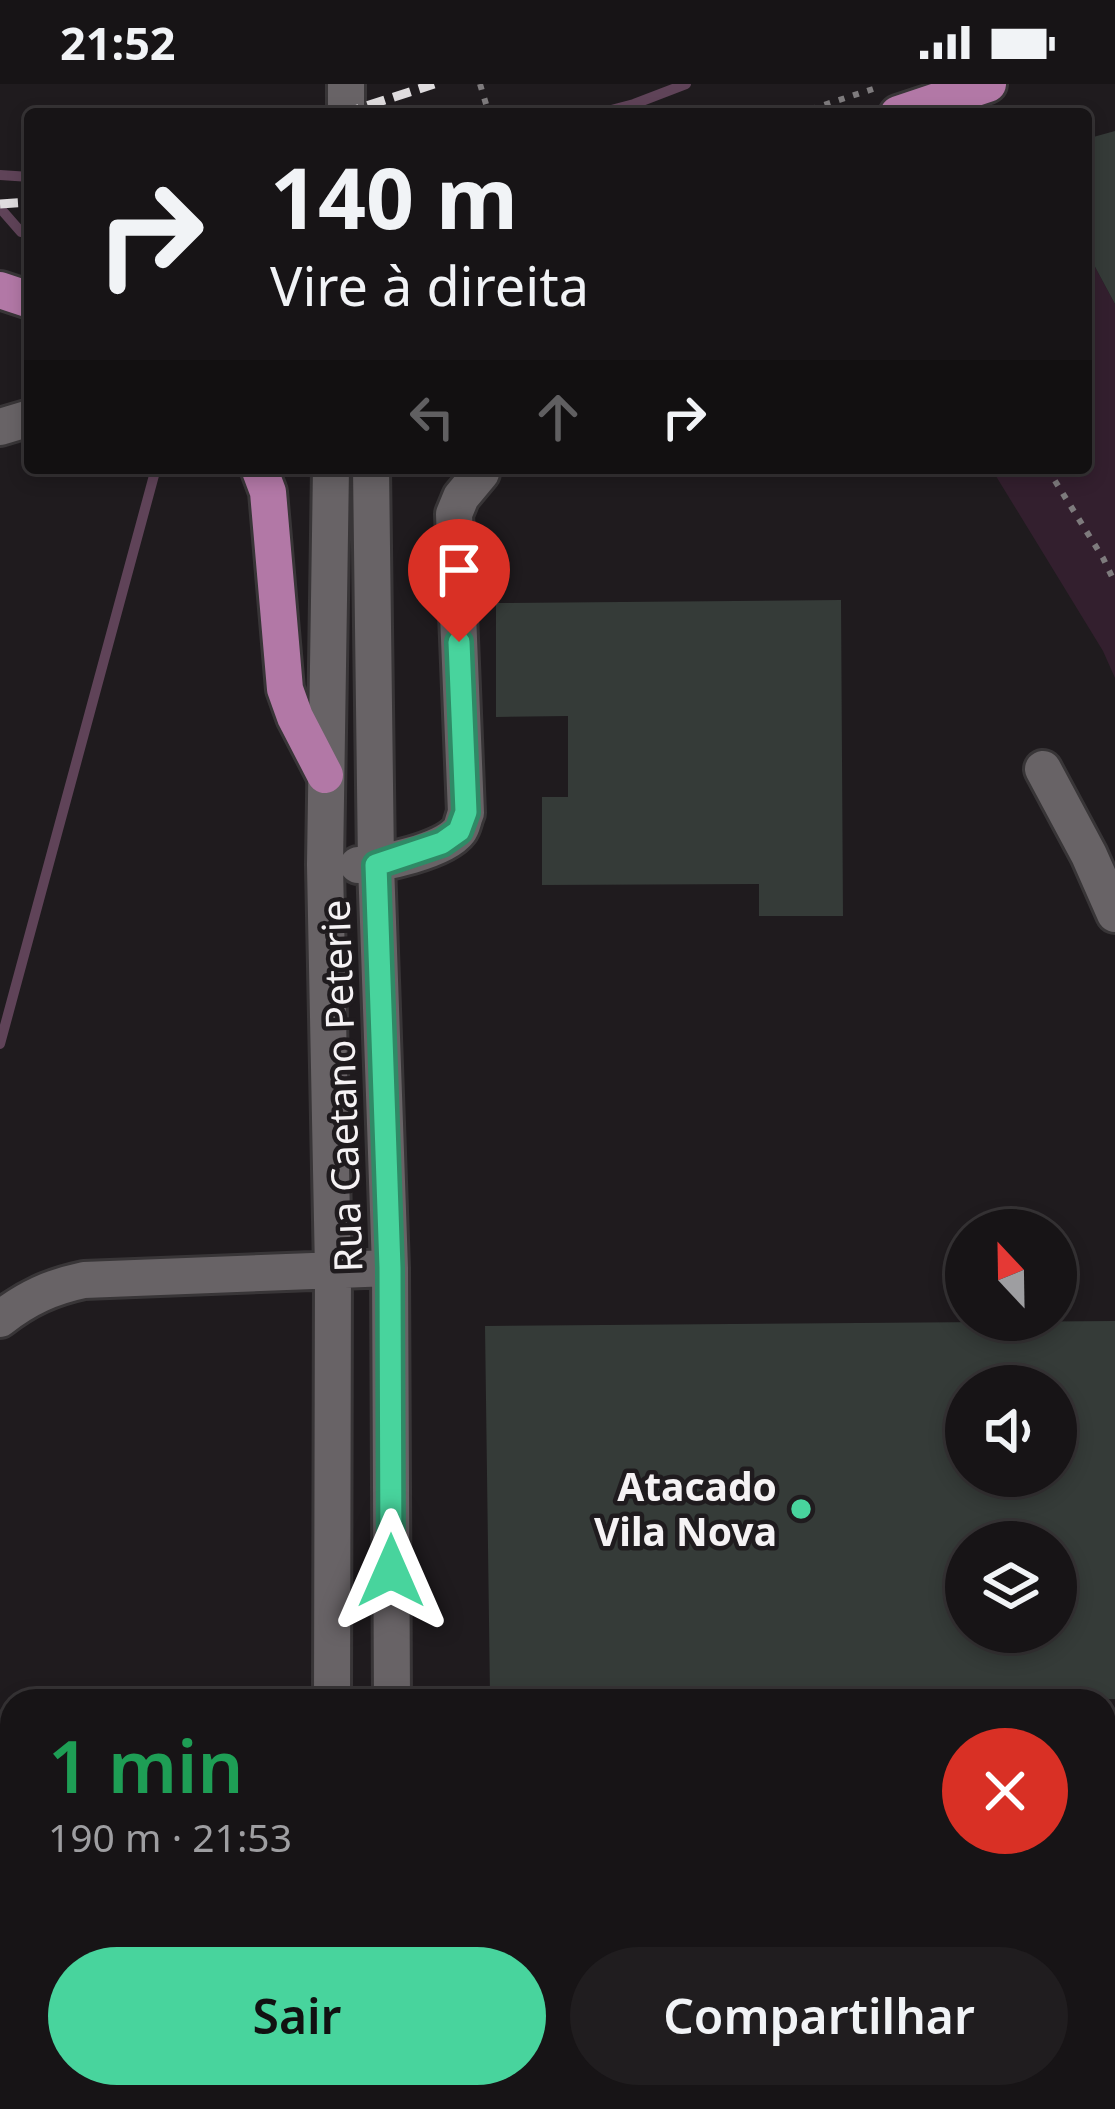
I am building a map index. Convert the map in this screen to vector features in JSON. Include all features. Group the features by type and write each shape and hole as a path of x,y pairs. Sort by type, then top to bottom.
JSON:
{"main road":[{"path":"916,108 988,84"},
{"path":"261,474 268,492 285,689 325,775"}],"street":[{"name":"Rua Caetano Peterie","path":"331,474 325,865 333,1270 332,1689"},
{"name":"Rua Caetano Peterie","path":"370,474 376,865 390,1268 392,1689"},
{"path":"325,865 376,865 442,843 459,831 466,812 454,514 480,474"},
{"path":"1043,769 1115,914"},
{"path":"0,1319 24,1300 54,1286 84,1280 390,1268"}],"path":[{"path":"814,108 888,84"},
{"path":"1051,474 1115,583"}],"shaded area":[{"path":"1092,261 1115,304 1115,678 995,474 1092,474"}],"building":[{"path":"1115,131 1115,304 1092,261 1092,137"},
{"path":"841,600 843,916 759,916 759,884 542,885 542,797 568,797 568,716 496,717 496,603"},
{"name":"Atacado Vila Nova","path":"1077,1321 1115,1321 1115,1689 490,1689 485,1326 945,1322 945,1341 1077,1341"}],"waterway":[{"path":"619,108 686,84"},
{"path":"0,175 24,177"},
{"path":"0,208 21,232"},
{"path":"0,1044 154,474"}],"railway":[{"path":"360,108 434,84"},
{"path":"0,204 24,202"}],"place":[{"name":"Atacado Vila Nova","path":"801,1509"}],"route":[{"path":"391,1571 390,1268 376,865 442,843 459,831 466,812 459,642"}]}
